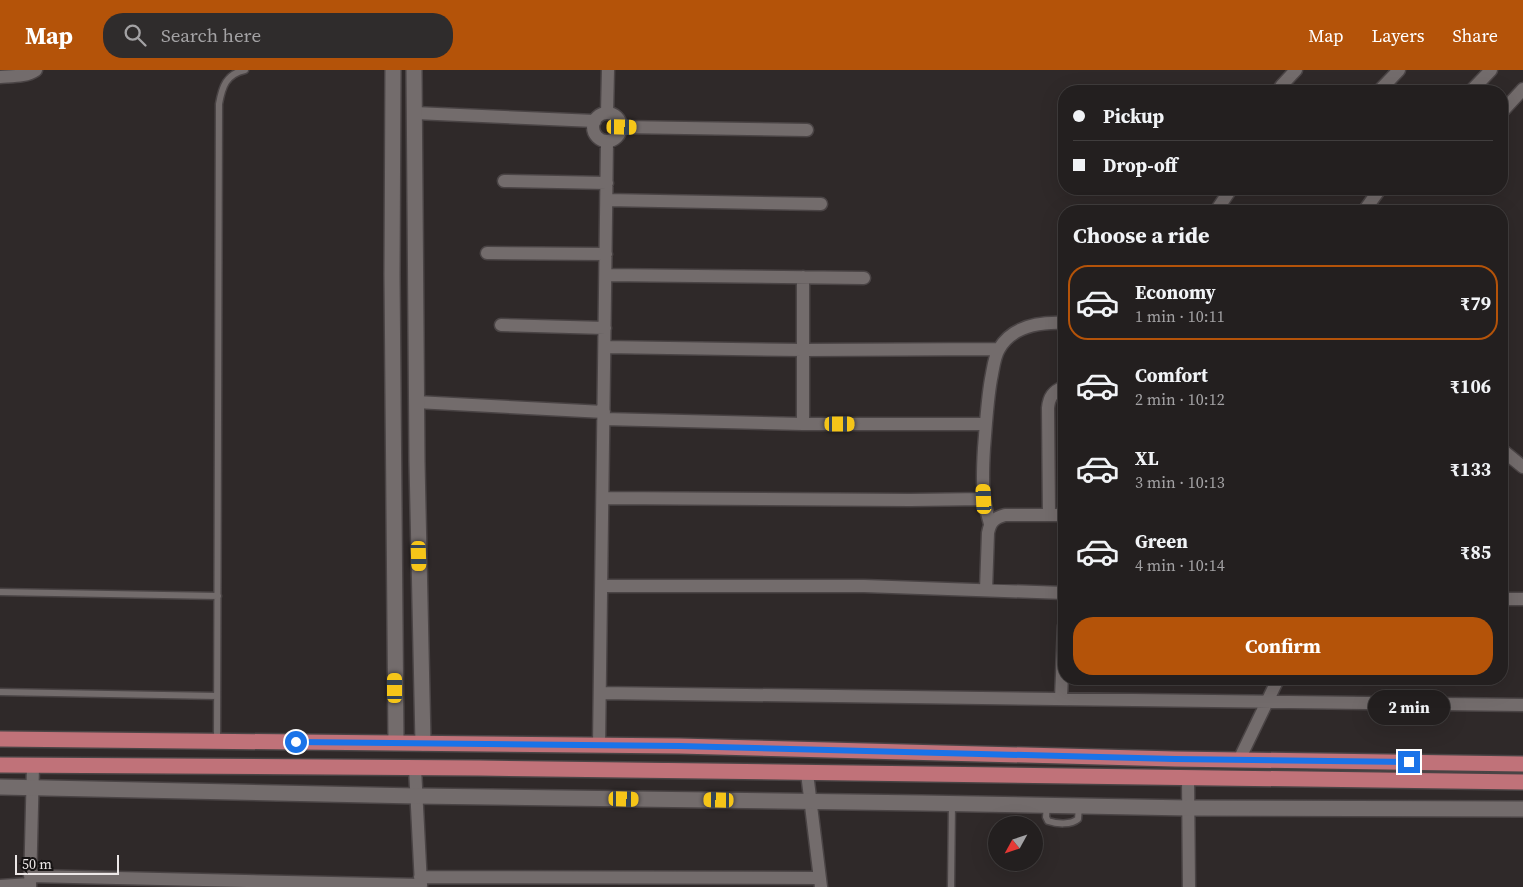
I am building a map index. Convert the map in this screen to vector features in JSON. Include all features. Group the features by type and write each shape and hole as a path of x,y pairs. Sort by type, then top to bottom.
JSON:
{"main road":[{"path":"0,739 679,746 1239,760 1523,764"},
{"path":"402,743 410,768"},
{"path":"0,766 410,768 1523,782"}],"street":[{"path":"0,77 21,75 36,70"},
{"path":"394,70 392,275 402,743"},
{"path":"414,70 416,402 423,743"},
{"path":"607,113 608,70"},
{"path":"1282,85 1296,70"},
{"path":"1385,85 1399,70"},
{"path":"1477,85 1491,70"},
{"path":"1508,105 1523,89"},
{"path":"415,113 595,121"},
{"path":"607,113 618,117 622,127 617,137 607,141 600,140 595,135 593,127 595,121 601,115 607,113"},
{"path":"622,127 807,130"},
{"path":"599,745 607,141"},
{"path":"504,181 607,183"},
{"path":"607,200 821,204"},
{"path":"487,253 606,254"},
{"path":"606,275 864,278"},
{"path":"803,277 803,424"},
{"path":"986,590 990,524 984,499 982,477 987,404 994,366 999,349 1009,338 1033,325 1045,322 1058,323"},
{"path":"501,325 605,328"},
{"path":"605,347 803,350 999,349"},
{"path":"1049,515 1048,408 1050,396 1058,390"},
{"path":"416,402 604,416 803,424 986,424"},
{"path":"1508,455 1523,467"},
{"path":"602,498 984,499"},
{"path":"990,524 996,518 1005,515 1058,515"},
{"path":"601,586 864,586 1058,593"},
{"path":"1508,599 1523,600"},
{"path":"1060,698 1061,685"},
{"path":"1239,760 1275,685"},
{"path":"600,693 1523,705"},
{"path":"30,882 33,766"},
{"path":"410,768 416,796 420,883"},
{"path":"0,886 30,882 337,885 495,882 821,883 806,773"},
{"path":"1188,778 1189,887"},
{"path":"0,787 416,796 1188,808 1523,809"}],"lane":[{"path":"217,741 219,104 222,88 229,78 245,70"},
{"path":"0,592 218,596"},
{"path":"0,692 217,696"},
{"path":"951,887 952,803"}],"route":[{"path":"296,742 679,746 1175,759 1409,762"}]}
